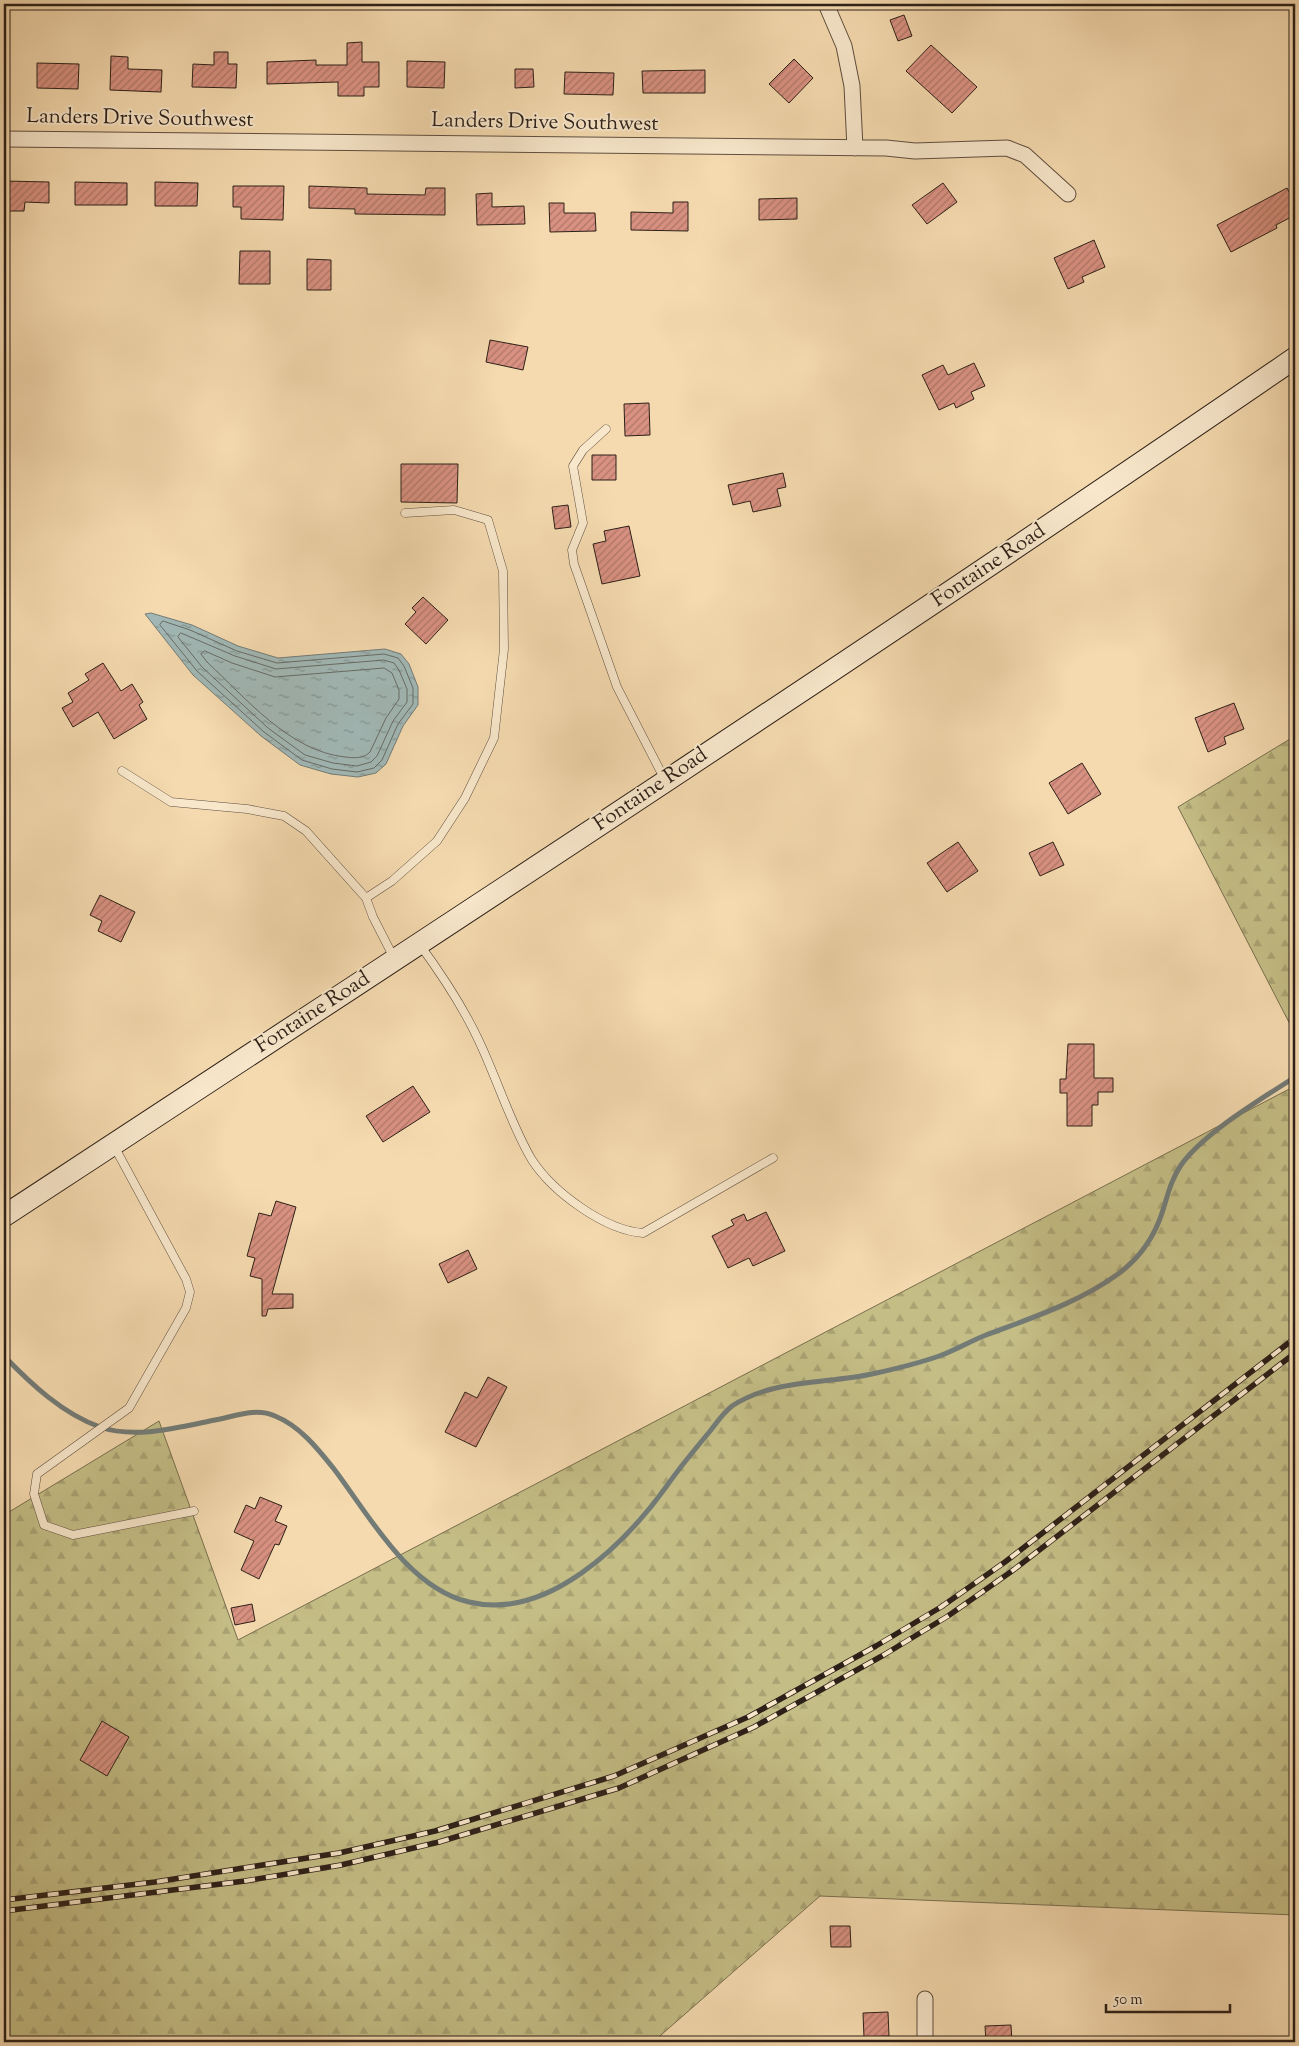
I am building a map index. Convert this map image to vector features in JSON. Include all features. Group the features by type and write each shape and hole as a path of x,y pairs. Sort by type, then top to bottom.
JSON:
{"main road":[{"name":"Fontaine Road","path":"4,1216 395,960 1139,466 1295,358"}],"street":[{"path":"826,4 844,46 852,86 855,148"},
{"name":"Landers Drive Southwest","path":"4,139 886,148 915,151 1007,148 1025,155 1068,194"},
{"path":"925,1999 925,2042"}],"lane":[{"path":"606,429 584,450 573,466 583,523 572,550 574,564 617,687 666,780"},
{"path":"366,898 392,881 436,841 465,798 494,738 504,649 503,571 488,520 454,510 405,513"},
{"path":"122,771 171,802 247,809 284,816 306,831 366,898 373,917 395,960"},
{"path":"419,944 461,1006 478,1038 533,1160 554,1184 591,1214 628,1232 643,1233 773,1158"},
{"path":"113,1145 186,1279 190,1292 186,1308 129,1408 37,1474 34,1494 44,1524 73,1535 194,1511"}],"green space":[{"path":"1295,736 1295,1034 1178,807"},
{"path":"1295,1086 1295,1915 820,1896 653,2042 4,2042 4,1515 159,1421 238,1640"}],"water":[{"path":"151,613 192,625 238,646 278,658 385,649 401,654 409,664 418,687 418,705 403,726 386,764 376,773 358,777 331,774 300,765 261,736 193,675 145,614"}],"building":[{"path":"904,15 912,36 898,41 890,20"},
{"path":"362,42 362,62 379,62 379,87 364,87 364,96 338,96 338,82 267,84 267,62 316,60 316,65 347,65 347,43"},
{"path":"931,45 977,87 952,113 906,71"},
{"path":"214,52 228,52 228,64 237,64 236,88 192,87 193,64 214,65"},
{"path":"111,56 128,57 128,69 162,70 161,92 110,90"},
{"path":"794,59 813,78 789,103 769,84"},
{"path":"407,61 445,62 444,88 407,87"},
{"path":"37,63 79,64 78,89 37,88"},
{"path":"515,69 533,69 534,87 515,88"},
{"path":"705,70 705,93 643,93 642,71"},
{"path":"565,72 614,73 613,95 564,94"},
{"path":"4,181 49,182 49,203 25,202 24,211 9,211 9,203 4,203"},
{"path":"75,182 127,183 127,205 75,205"},
{"path":"155,182 198,183 197,206 155,206"},
{"path":"943,183 957,202 927,224 912,205"},
{"path":"233,186 284,186 283,220 241,219 241,207 233,207"},
{"path":"309,186 367,188 367,194 425,195 426,188 445,188 445,215 355,214 355,209 309,208"},
{"path":"1287,188 1295,203 1295,215 1276,225 1277,228 1231,252 1217,225"},
{"path":"492,193 492,207 524,206 525,224 477,225 476,194"},
{"path":"797,198 797,219 759,220 759,199"},
{"path":"673,202 688,202 688,231 631,230 631,212 673,213"},
{"path":"549,203 564,203 564,213 595,213 596,231 550,232"},
{"path":"1094,240 1105,267 1082,277 1084,282 1068,289 1054,258"},
{"path":"240,251 270,251 270,284 239,284"},
{"path":"307,259 331,260 331,290 307,290"},
{"path":"490,340 528,347 523,370 486,362"},
{"path":"974,363 985,386 971,392 974,399 956,408 954,403 939,410 922,375 943,365 948,375"},
{"path":"649,403 650,435 625,436 624,404"},
{"path":"592,455 616,455 616,480 592,480"},
{"path":"401,464 458,464 457,503 401,502"},
{"path":"783,473 786,487 777,489 781,506 753,512 750,501 733,505 728,485"},
{"path":"568,505 571,527 555,529 552,507"},
{"path":"629,526 640,576 602,584 593,544 606,541 604,531"},
{"path":"423,597 448,620 426,644 405,624 416,612 412,608"},
{"path":"103,663 121,691 132,684 143,702 139,705 147,719 114,739 98,712 73,727 62,708 73,702 68,693 89,680 85,674"},
{"path":"1234,703 1244,729 1224,737 1226,744 1208,752 1195,718"},
{"path":"1082,763 1101,794 1068,814 1049,783"},
{"path":"958,842 978,871 947,892 927,863"},
{"path":"1053,842 1064,865 1040,876 1029,853"},
{"path":"100,895 135,912 121,942 98,931 102,921 90,915"},
{"path":"1068,1044 1094,1044 1094,1078 1113,1078 1113,1092 1098,1092 1098,1105 1092,1105 1092,1126 1067,1126 1067,1093 1060,1093 1060,1079 1066,1079"},
{"path":"413,1086 430,1112 383,1142 366,1116"},
{"path":"276,1201 296,1207 272,1294 293,1294 293,1308 268,1309 266,1316 262,1316 262,1279 250,1276 255,1258 247,1256 259,1213 271,1216"},
{"path":"766,1212 785,1251 753,1266 749,1258 728,1268 712,1236 734,1225 731,1220 744,1214 747,1221"},
{"path":"468,1250 477,1269 448,1283 439,1264"},
{"path":"488,1377 507,1387 476,1447 445,1432 465,1392 477,1398"},
{"path":"260,1497 282,1506 275,1521 287,1526 279,1545 275,1544 259,1579 241,1570 254,1541 234,1532 246,1505 255,1509"},
{"path":"252,1604 255,1621 235,1625 231,1608"},
{"path":"102,1721 129,1737 107,1776 80,1760"},
{"path":"830,1926 850,1926 851,1947 831,1947"},
{"path":"888,2012 889,2036 864,2037 863,2013"},
{"path":"1011,2025 1012,2042 986,2042 985,2026"}],"waterway":[{"path":"4,1356 36,1387 60,1406 86,1421 114,1431 144,1432 160,1430 254,1412 268,1414 284,1420 315,1446 392,1548 427,1582 447,1594 469,1602 498,1605 527,1600 555,1589 581,1573 606,1554 649,1509 726,1411 748,1397 782,1387 872,1374 934,1358 986,1335 1071,1302 1118,1274 1146,1246 1160,1220 1175,1176 1191,1153 1234,1117 1295,1077"}],"railway":[{"path":"4,1900 155,1882 339,1853 435,1831 614,1776 748,1717 876,1646 941,1607 1005,1562 1295,1338"},
{"path":"4,1911 245,1881 341,1865 439,1842 619,1788 754,1727 882,1656 948,1616 1012,1571 1295,1353"}]}
